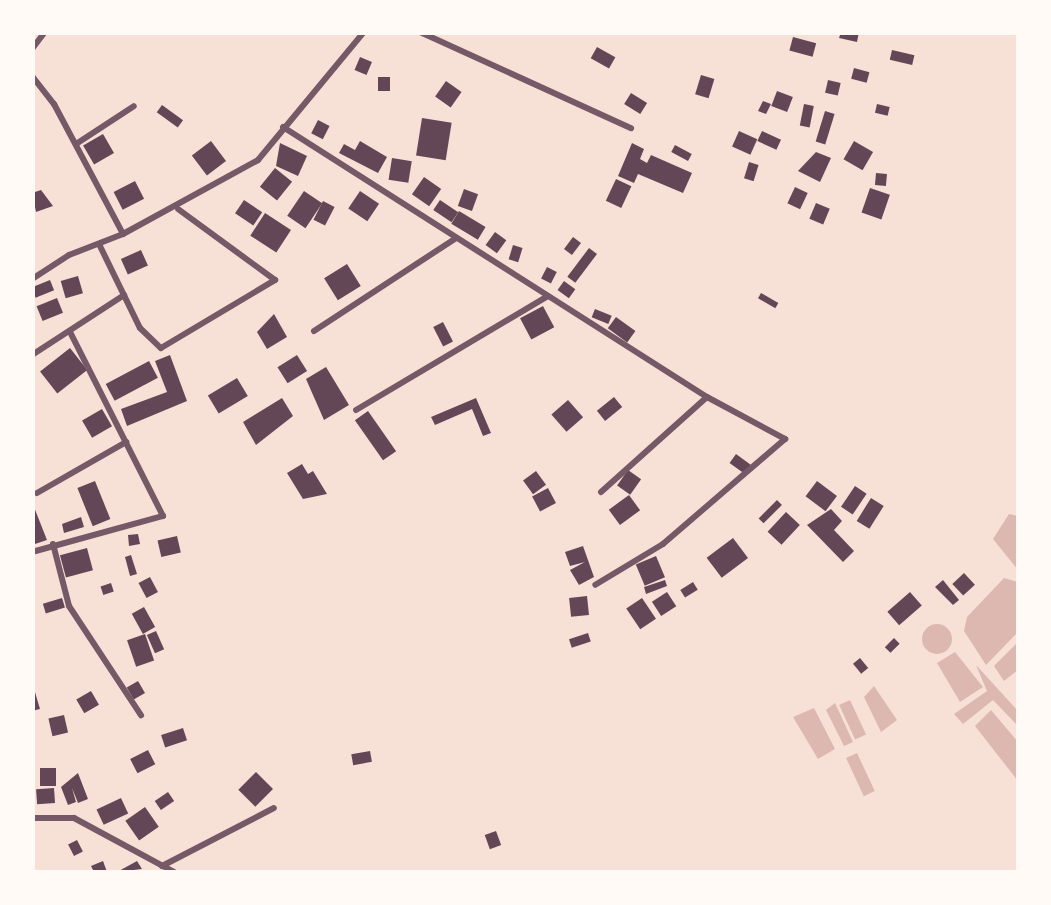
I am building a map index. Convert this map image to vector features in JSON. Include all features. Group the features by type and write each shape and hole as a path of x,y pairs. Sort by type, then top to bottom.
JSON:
{"street":[{"path":"32,48 45,32"},
{"path":"32,279 178,208 258,160 364,32"},
{"path":"420,32 631,128"},
{"path":"32,76 76,144 123,234"},
{"path":"76,144 134,106"},
{"path":"283,127 707,397 785,439 663,544 595,585"},
{"path":"99,244 140,328 161,348 275,280 178,208"},
{"path":"314,331 456,238"},
{"path":"32,355 124,295"},
{"path":"356,410 548,296"},
{"path":"32,552 163,516 70,332"},
{"path":"602,492 707,397"},
{"path":"36,493 126,442"},
{"path":"53,544 69,606 141,715"},
{"path":"162,866 274,808"},
{"path":"32,818 74,818 174,872"}],"shaded area":[{"path":"1009,514 1018,516 1018,570 993,539"},
{"path":"1004,578 1018,582 1018,632 986,665 964,631 967,617"},
{"path":"937,624 948,628 952,639 948,650 937,654 926,650 922,639 926,628"},
{"path":"1018,642 1018,670 1004,681 994,666"},
{"path":"955,652 983,687 960,702 937,663"},
{"path":"976,665 1018,711 1018,726 993,700 963,724 954,714 987,691"},
{"path":"874,686 897,720 881,732 864,697"},
{"path":"850,700 866,734 855,740 839,705"},
{"path":"835,703 853,742 844,746 826,710"},
{"path":"814,708 835,749 818,759 793,717"},
{"path":"991,710 1018,742 1018,781 975,726"},
{"path":"857,753 875,791 864,796 846,758"}],"building":[{"path":"841,32 859,32 857,42 839,38"},
{"path":"793,37 816,43 813,57 789,51"},
{"path":"597,47 615,57 609,69 591,58"},
{"path":"892,50 914,55 912,65 890,60"},
{"path":"360,57 372,62 366,75 355,70"},
{"path":"854,68 869,72 867,83 851,79"},
{"path":"701,75 714,79 709,98 695,94"},
{"path":"378,77 390,77 390,91 378,91"},
{"path":"828,80 841,83 838,96 825,93"},
{"path":"446,81 462,92 451,107 435,97"},
{"path":"777,91 793,97 787,112 771,106"},
{"path":"631,93 647,103 640,114 624,104"},
{"path":"763,101 771,104 766,114 758,111"},
{"path":"804,104 814,106 810,128 800,126"},
{"path":"877,104 890,107 888,116 875,113"},
{"path":"162,105 183,120 178,128 157,112"},
{"path":"825,111 835,114 825,145 816,142"},
{"path":"422,118 452,123 446,160 416,156"},
{"path":"318,120 330,126 323,139 311,133"},
{"path":"739,131 757,139 750,155 732,147"},
{"path":"762,131 781,140 776,150 757,141"},
{"path":"103,134 114,153 94,165 83,146"},
{"path":"211,141 226,161 207,175 192,155"},
{"path":"360,141 387,157 378,173 339,153 344,144 355,150"},
{"path":"854,141 873,152 863,170 844,159"},
{"path":"280,143 307,156 298,176 276,166"},
{"path":"632,143 644,149 640,159 647,163 651,155 692,173 683,193 638,174 634,183 618,176"},
{"path":"675,145 692,154 688,161 671,152"},
{"path":"816,152 831,158 820,182 798,171"},
{"path":"392,158 412,161 408,183 389,180"},
{"path":"749,162 759,165 754,181 744,178"},
{"path":"275,168 292,182 277,200 260,187"},
{"path":"876,173 887,174 886,186 875,185"},
{"path":"424,177 441,189 429,206 412,194"},
{"path":"616,179 631,186 621,208 606,201"},
{"path":"135,181 144,199 123,210 114,192"},
{"path":"795,187 808,193 800,209 787,203"},
{"path":"870,188 890,195 881,219 862,213"},
{"path":"464,189 478,194 472,211 458,206"},
{"path":"41,190 53,206 36,212 32,193"},
{"path":"304,191 322,203 305,228 287,216"},
{"path":"360,191 379,204 367,221 348,208"},
{"path":"244,200 262,212 253,226 235,213"},
{"path":"440,200 458,212 452,222 433,210"},
{"path":"323,201 335,207 325,226 313,220"},
{"path":"816,203 830,209 823,225 809,219"},
{"path":"459,211 486,227 478,240 451,224"},
{"path":"265,213 291,230 276,253 250,236"},
{"path":"495,232 506,240 497,253 486,245"},
{"path":"573,237 581,243 572,255 564,249"},
{"path":"513,245 523,248 518,262 509,259"},
{"path":"589,248 597,254 575,283 567,277"},
{"path":"141,250 148,266 128,274 121,259"},
{"path":"347,264 361,286 338,300 324,278"},
{"path":"547,267 557,272 551,284 541,279"},
{"path":"78,276 83,293 66,298 61,281"},
{"path":"50,280 54,290 36,298 32,287"},
{"path":"564,281 575,289 569,298 558,290"},
{"path":"761,293 778,303 775,308 758,298"},
{"path":"57,298 63,313 43,321 37,306"},
{"path":"543,306 554,327 531,339 520,318"},
{"path":"595,309 612,316 608,324 592,317"},
{"path":"274,314 287,337 267,349 257,332"},
{"path":"616,317 635,331 627,342 608,328"},
{"path":"443,322 453,342 443,347 433,327"},
{"path":"70,348 87,370 57,393 40,371"},
{"path":"170,355 187,401 127,426 121,409 167,392 155,361"},
{"path":"297,355 307,371 288,383 277,367"},
{"path":"149,361 158,378 115,401 106,384"},
{"path":"326,367 349,405 324,420 306,379"},
{"path":"237,378 248,396 219,414 208,396"},
{"path":"614,397 622,407 605,421 597,411"},
{"path":"282,398 293,416 256,445 243,422"},
{"path":"476,398 491,433 483,436 472,409 435,425 431,417"},
{"path":"568,400 583,417 566,432 551,414"},
{"path":"102,409 112,426 92,438 82,420"},
{"path":"368,411 396,451 383,460 355,420"},
{"path":"736,454 751,465 745,474 730,463"},
{"path":"302,464 308,474 313,471 327,494 303,499 287,473"},
{"path":"628,470 641,479 630,495 617,486"},
{"path":"536,471 546,485 533,494 523,480"},
{"path":"95,481 110,519 93,526 77,488"},
{"path":"817,481 837,496 826,511 806,496"},
{"path":"855,486 867,494 853,515 841,507"},
{"path":"548,488 556,503 540,511 532,496"},
{"path":"629,495 640,510 620,525 609,510"},
{"path":"871,498 884,506 869,529 857,521"},
{"path":"777,500 782,505 764,523 759,518"},
{"path":"32,502 47,540 32,545"},
{"path":"831,509 842,521 834,530 854,551 843,562 807,525"},
{"path":"786,512 800,525 781,545 768,532"},
{"path":"81,517 84,527 64,533 62,524"},
{"path":"138,534 140,544 129,546 128,535"},
{"path":"177,536 181,553 161,557 158,540"},
{"path":"733,538 748,558 722,578 707,558"},
{"path":"583,546 594,577 579,585 570,570 585,562 570,566 565,552"},
{"path":"87,548 93,570 66,577 60,555"},
{"path":"131,555 137,574 130,576 125,557"},
{"path":"656,556 665,577 645,586 636,565"},
{"path":"964,573 975,585 963,596 952,584"},
{"path":"150,577 158,592 147,598 139,583"},
{"path":"665,580 667,586 646,594 644,587"},
{"path":"943,580 959,600 953,605 935,587"},
{"path":"693,582 698,590 685,598 680,590"},
{"path":"111,583 114,592 103,595 101,586"},
{"path":"667,592 676,606 661,616 652,602"},
{"path":"910,592 922,606 899,625 887,612"},
{"path":"587,596 589,615 571,617 569,598"},
{"path":"62,598 65,608 46,613 43,604"},
{"path":"642,598 656,619 640,629 626,609"},
{"path":"144,607 155,627 143,634 132,614"},
{"path":"156,631 164,649 155,653 147,635"},
{"path":"588,633 591,642 572,648 569,639"},
{"path":"145,634 154,660 136,667 127,640"},
{"path":"894,638 900,644 890,653 885,647"},
{"path":"860,658 868,668 861,674 853,664"},
{"path":"138,681 145,693 134,700 127,688"},
{"path":"32,682 40,709 32,711"},
{"path":"91,691 99,705 84,713 76,700"},
{"path":"64,715 68,733 52,736 48,719"},
{"path":"183,728 187,740 165,747 161,735"},
{"path":"148,750 155,764 137,773 130,759"},
{"path":"370,751 372,762 353,765 351,754"},
{"path":"40,768 56,768 56,786 40,786"},
{"path":"256,772 273,789 255,807 238,790"},
{"path":"78,773 88,799 78,803 72,788 76,802 68,805 61,787"},
{"path":"54,788 55,803 37,804 36,789"},
{"path":"168,792 174,801 161,810 155,801"},
{"path":"121,798 128,813 104,825 97,809"},
{"path":"145,807 159,827 139,840 125,821"},
{"path":"496,831 501,845 490,849 485,835"},
{"path":"77,840 83,852 74,856 68,845"},
{"path":"103,861 107,872 94,872 91,866"},
{"path":"137,861 142,869 117,872"}]}
